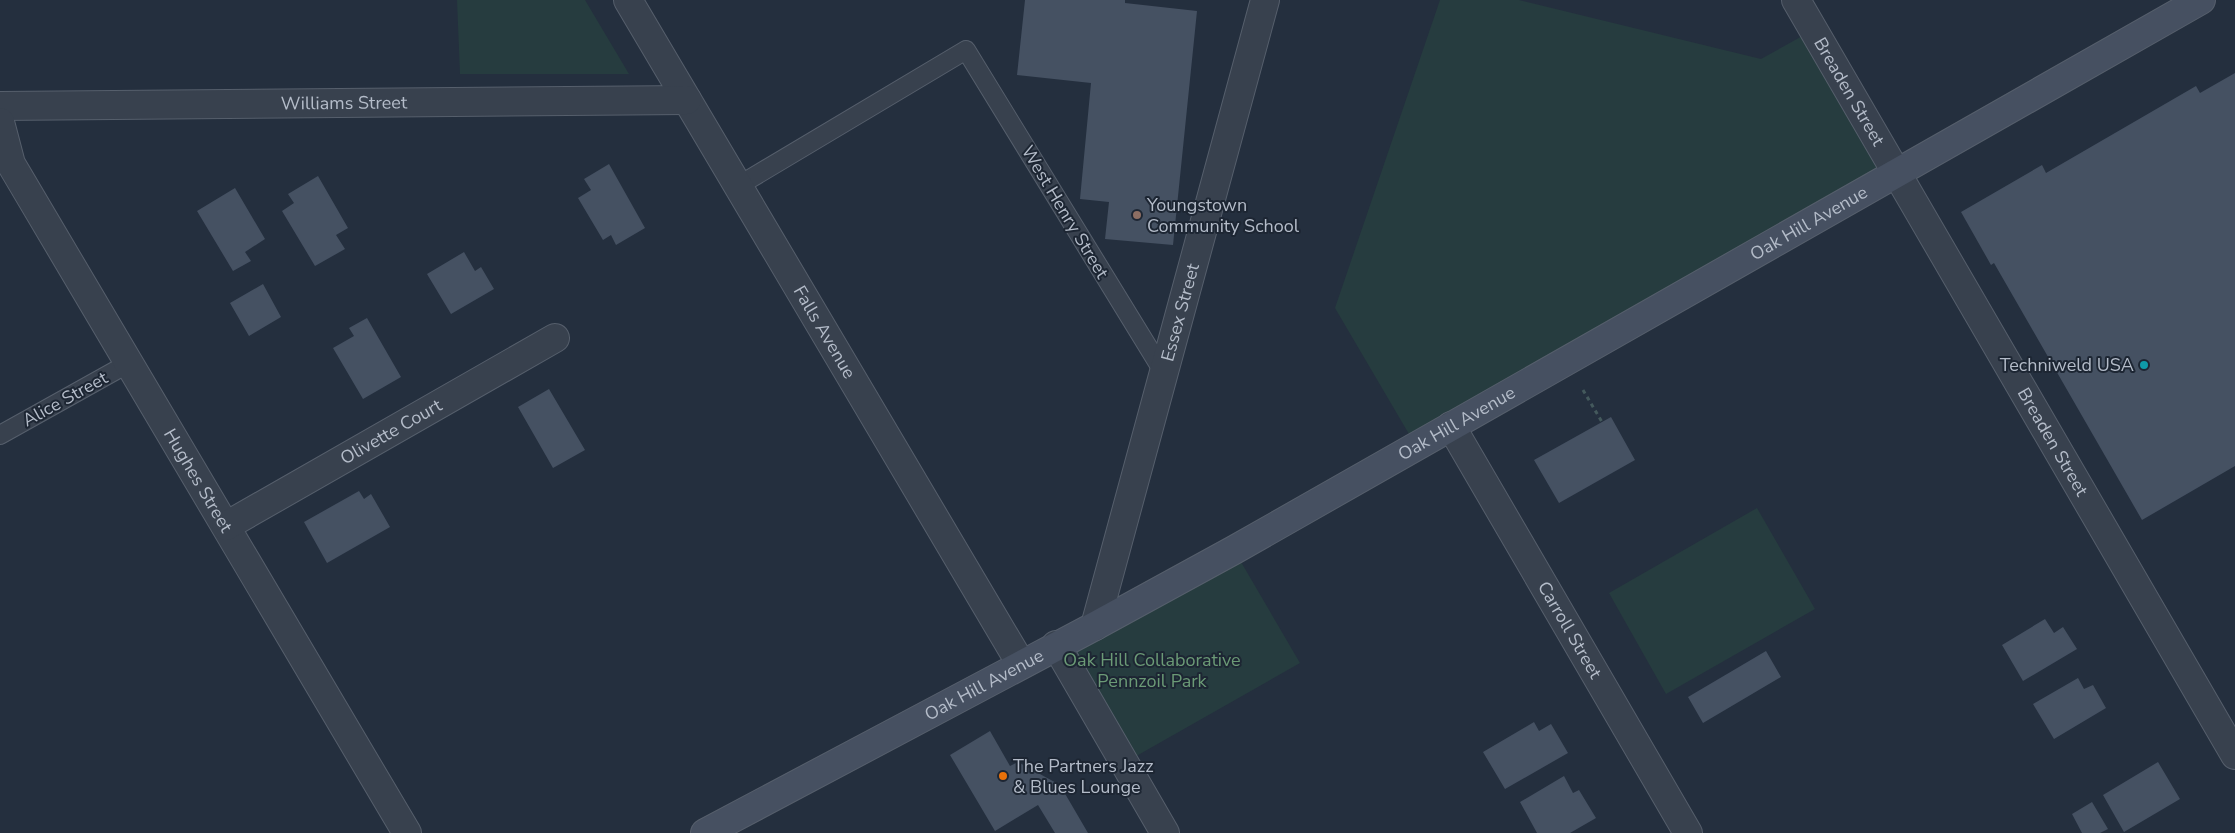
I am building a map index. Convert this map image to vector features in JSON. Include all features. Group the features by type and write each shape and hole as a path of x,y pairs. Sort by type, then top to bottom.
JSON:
{"street":[{"name":"Falls Avenue","path":"628,0 1021,664"},
{"name":"Essex Street","path":"1095,626 1265,0"},
{"name":"Breaden Street","path":"1796,0 2235,755"},
{"name":"Oak Hill Avenue","path":"705,833 1095,626 2201,0"},
{"name":"Williams Street","path":"0,106 687,100"},
{"name":"Hughes Street","path":"0,122 11,164 408,833"},
{"name":"Olivette Court","path":"226,526 555,338"},
{"name":"Carroll Street","path":"1451,426 1688,833"},
{"path":"1056,646 1166,833"}],"lane":[{"name":"West Henry Street","path":"738,186 966,50 1164,373"},
{"name":"Alice Street","path":"0,435 129,363"}],"path":[{"path":"1583,390 1602,422"}],"green space":[{"path":"457,0 585,0 629,74 460,74"},
{"path":"1440,0 1519,0 1761,59 1813,30 1896,173 1416,446 1335,308"},
{"path":"1757,508 1815,609 1666,694 1609,593"},
{"name":"Oak Hill Collaborative Pennzoil Park","path":"1234,550 1300,663 1124,763 1056,645"}],"building":[{"path":"1025,0 1125,0 1125,3 1197,11 1173,245 1105,239 1109,202 1080,199 1091,83 1017,75"},
{"name":"Techniweld USA","path":"2235,73 2235,466 2142,520 1994,263 1991,265 1961,212 2042,165 2046,173 2196,86 2200,93"},
{"path":"609,164 645,228 616,245 611,235 603,240 578,198 591,190 584,179"},
{"path":"318,176 348,228 336,235 345,249 315,266 282,211 294,203 288,194"},
{"path":"235,188 265,239 245,252 251,261 233,271 197,211"},
{"path":"464,252 475,271 481,267 494,289 451,314 427,274"},
{"path":"263,284 281,317 249,336 230,303"},
{"path":"367,318 401,377 363,399 333,348 354,336 349,328"},
{"path":"549,389 585,450 553,468 518,407"},
{"path":"1611,417 1635,460 1559,503 1534,460"},
{"path":"359,491 364,499 371,494 390,527 327,563 304,522"},
{"path":"2045,619 2054,633 2063,627 2077,649 2023,681 2002,645"},
{"path":"1766,651 1781,677 1703,723 1688,697"},
{"path":"2078,678 2084,689 2093,685 2106,708 2054,739 2033,704"},
{"path":"1534,722 1539,731 1551,724 1568,753 1505,789 1483,752"},
{"name":"The Partners Jazz & Blues Lounge","path":"990,731 1010,766 1018,762 1060,785 1088,833 1055,833 1038,805 995,831 950,755"},
{"path":"2158,762 2180,799 2124,832 2103,795"},
{"path":"1564,776 1573,793 1579,790 1596,818 1570,833 1537,833 1520,802"},
{"path":"2092,802 2108,829 2100,833 2082,833 2072,814"}],"place":[{"name":"Youngstown Community School","path":"1137,215"},
{"name":"Techniweld USA","path":"2144,365"},
{"name":"The Partners Jazz & Blues Lounge","path":"1003,776"}]}
